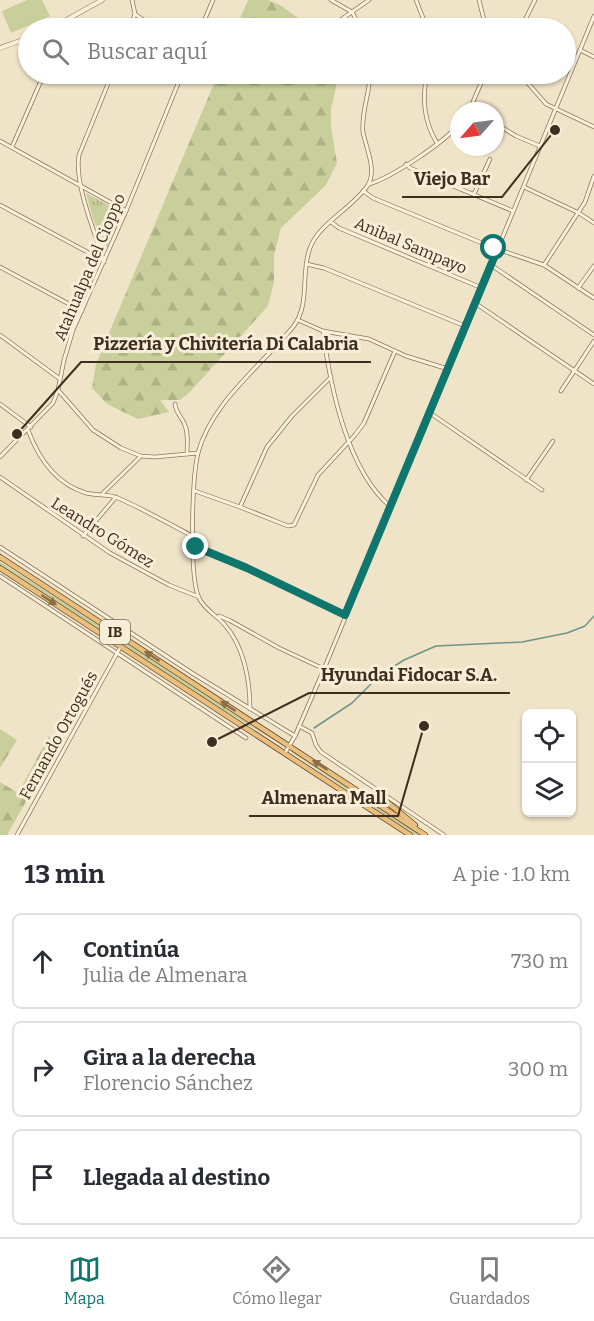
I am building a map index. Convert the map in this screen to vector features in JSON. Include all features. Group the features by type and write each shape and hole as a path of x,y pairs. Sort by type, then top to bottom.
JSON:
{"highway":[{"name":"IB","path":"0,557 426,835"},
{"name":"IB","path":"0,568 410,835"},
{"path":"378,792 426,835"}],"street":[{"path":"72,18 102,0"},
{"path":"132,0 134,18"},
{"path":"205,18 213,0"},
{"path":"331,0 352,12 355,18"},
{"path":"343,18 369,0"},
{"path":"416,0 423,18"},
{"path":"479,0 484,18"},
{"path":"526,18 536,0"},
{"path":"135,14 141,18"},
{"path":"576,59 594,16"},
{"path":"0,48 18,42"},
{"path":"580,50 594,57"},
{"path":"12,147 40,84"},
{"path":"104,261 80,186 77,165 79,154 107,84"},
{"name":"Atahualpa del Cioppo","path":"0,457 53,403 68,346 178,84"},
{"path":"369,84 363,123 371,168 369,184"},
{"path":"426,84 424,104 437,143"},
{"path":"474,102 481,84"},
{"path":"529,84 546,104 594,127"},
{"path":"285,753 295,736 324,669 565,84"},
{"path":"504,129 540,146"},
{"path":"250,709 249,685 240,648 229,629 199,597 194,578 193,536 198,453 224,405 298,320 304,301 306,264 313,241 369,184 406,164 450,132"},
{"path":"0,141 126,211"},
{"path":"474,194 490,159"},
{"path":"406,164 410,168 513,211"},
{"path":"544,265 579,213 594,176"},
{"path":"523,187 579,213 594,223"},
{"path":"363,191 373,198 544,265 594,298"},
{"path":"0,205 104,261"},
{"name":"Anibal Sampayo","path":"331,222 339,228 482,288"},
{"path":"306,264 324,268 465,326"},
{"path":"491,264 594,335"},
{"path":"578,288 594,266"},
{"path":"0,267 82,311"},
{"path":"475,303 594,384"},
{"path":"298,320 323,331 369,339 405,356 448,369"},
{"path":"323,331 348,443 370,485 391,507"},
{"path":"0,335 60,379"},
{"path":"561,391 594,341"},
{"path":"195,491 291,527 297,522 318,475 348,443 368,416 395,351"},
{"path":"240,507 261,456 276,434 332,377"},
{"path":"58,390 98,434 121,448 141,456 155,457 198,453"},
{"path":"0,404 29,429 38,453 54,474 80,490 103,493 116,498 193,536"},
{"path":"175,404 176,412 188,431 187,454"},
{"path":"430,413 542,490"},
{"path":"526,480 553,441"},
{"path":"103,493 141,456"},
{"name":"Leandro Gómez","path":"0,477 83,536 138,570 190,595 199,597"},
{"path":"83,536 116,498"},
{"path":"193,546 247,568 345,615"},
{"path":"0,548 295,736"},
{"path":"0,576 246,738"},
{"path":"217,616 324,669"},
{"name":"Fernando Ortogués","path":"17,835 121,646"},
{"path":"299,726 312,733 321,752 444,835"}],"green space":[{"path":"27,0 42,0 50,16 18,18 18,30 11,33 2,11"},
{"path":"248,0 268,0 280,5 298,18 240,18"},
{"path":"214,84 337,84 331,109 331,127 337,163 326,185 281,228 274,255 274,282 268,306 189,393 180,400 160,400 169,412 138,419 107,404 92,388 96,364"},
{"path":"86,193 122,212 105,253 91,212"},
{"path":"0,562 113,633 284,746 208,701 0,565"},
{"path":"0,729 17,740 0,768"},
{"path":"49,736 60,742 7,835 0,835 0,782 18,793"},
{"path":"292,750 421,835 415,835 399,825 291,752"}],"waterway":[{"path":"314,728 352,703 379,676 404,660 436,646 522,642 567,633 585,626 594,616"}],"place":[{"name":"Viejo Bar","path":"555,130"},
{"name":"Pizzería y Chivitería Di Calabria","path":"17,434"},
{"name":"Almenara Mall","path":"424,726"},
{"name":"Hyundai Fidocar S.A.","path":"212,742"}],"route":[{"path":"196,547 247,568 345,615 498,248 494,248"}]}
